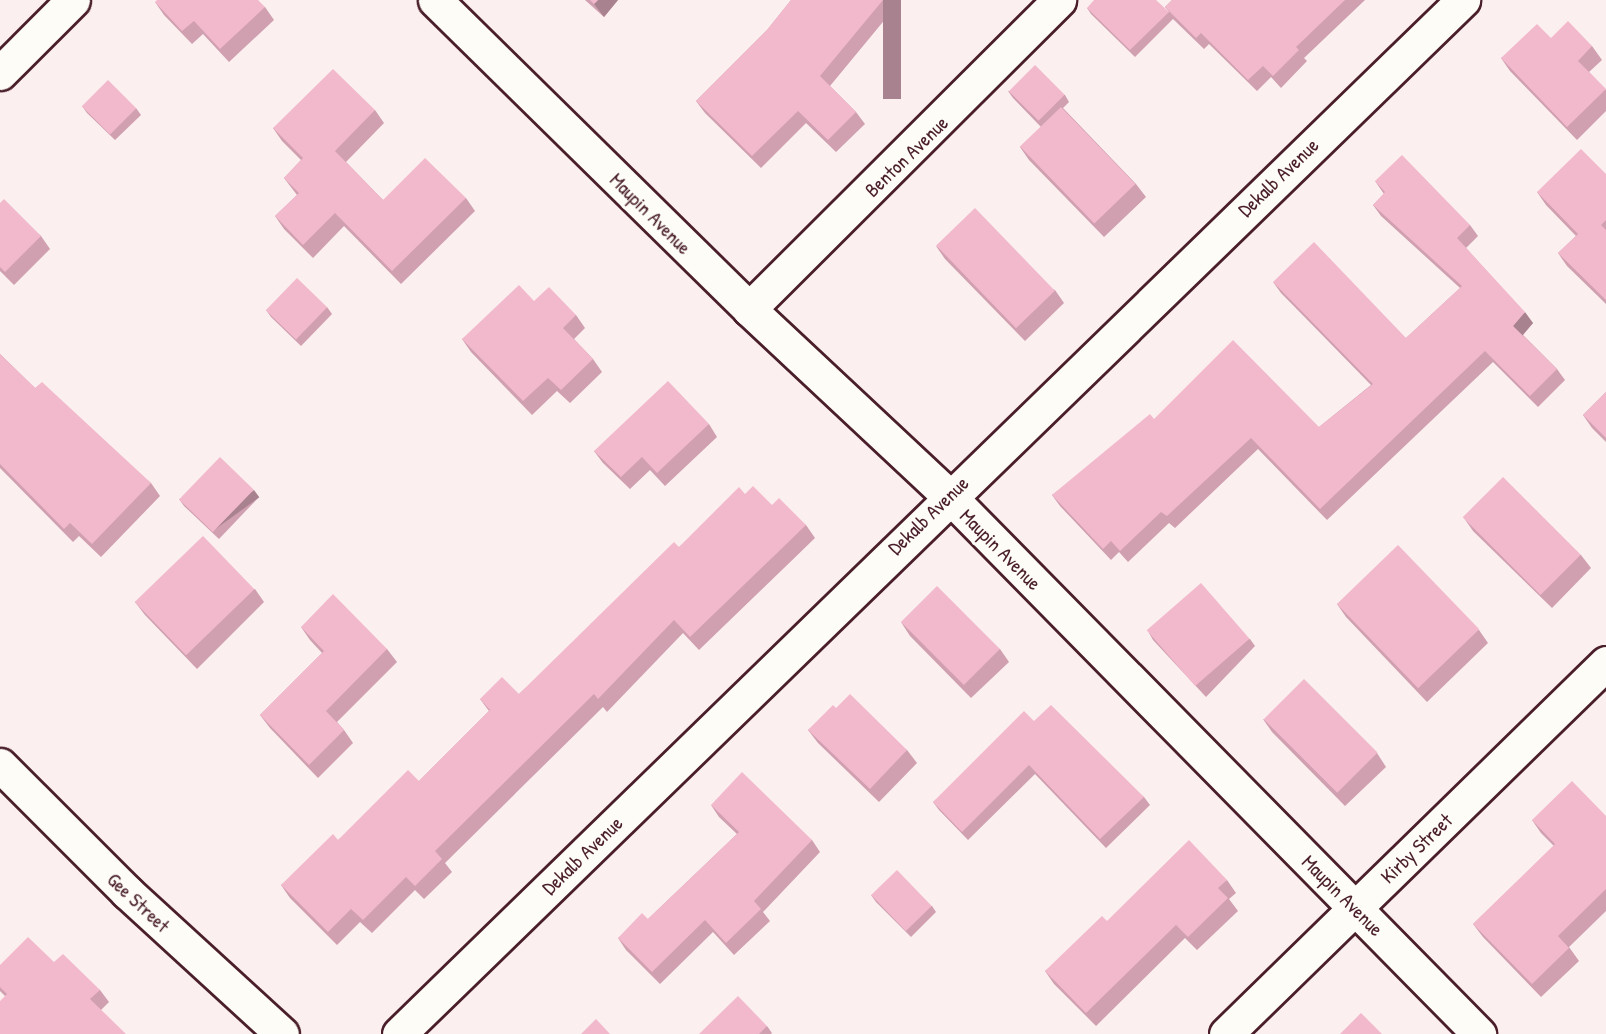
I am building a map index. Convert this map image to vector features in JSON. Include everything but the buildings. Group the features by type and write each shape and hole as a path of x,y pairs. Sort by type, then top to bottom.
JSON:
{"street":[{"path":"0,73 73,0"},
{"name":"Maupin Avenue","path":"435,0 749,309 948,495 1479,1034"},
{"name":"Benton Avenue","path":"749,309 1059,0"},
{"name":"Dekalb Avenue","path":"399,1034 948,495 1462,0"},
{"name":"Kirby Street","path":"1226,1034 1606,663"},
{"name":"Gee Street","path":"0,765 127,892 282,1034"}]}
